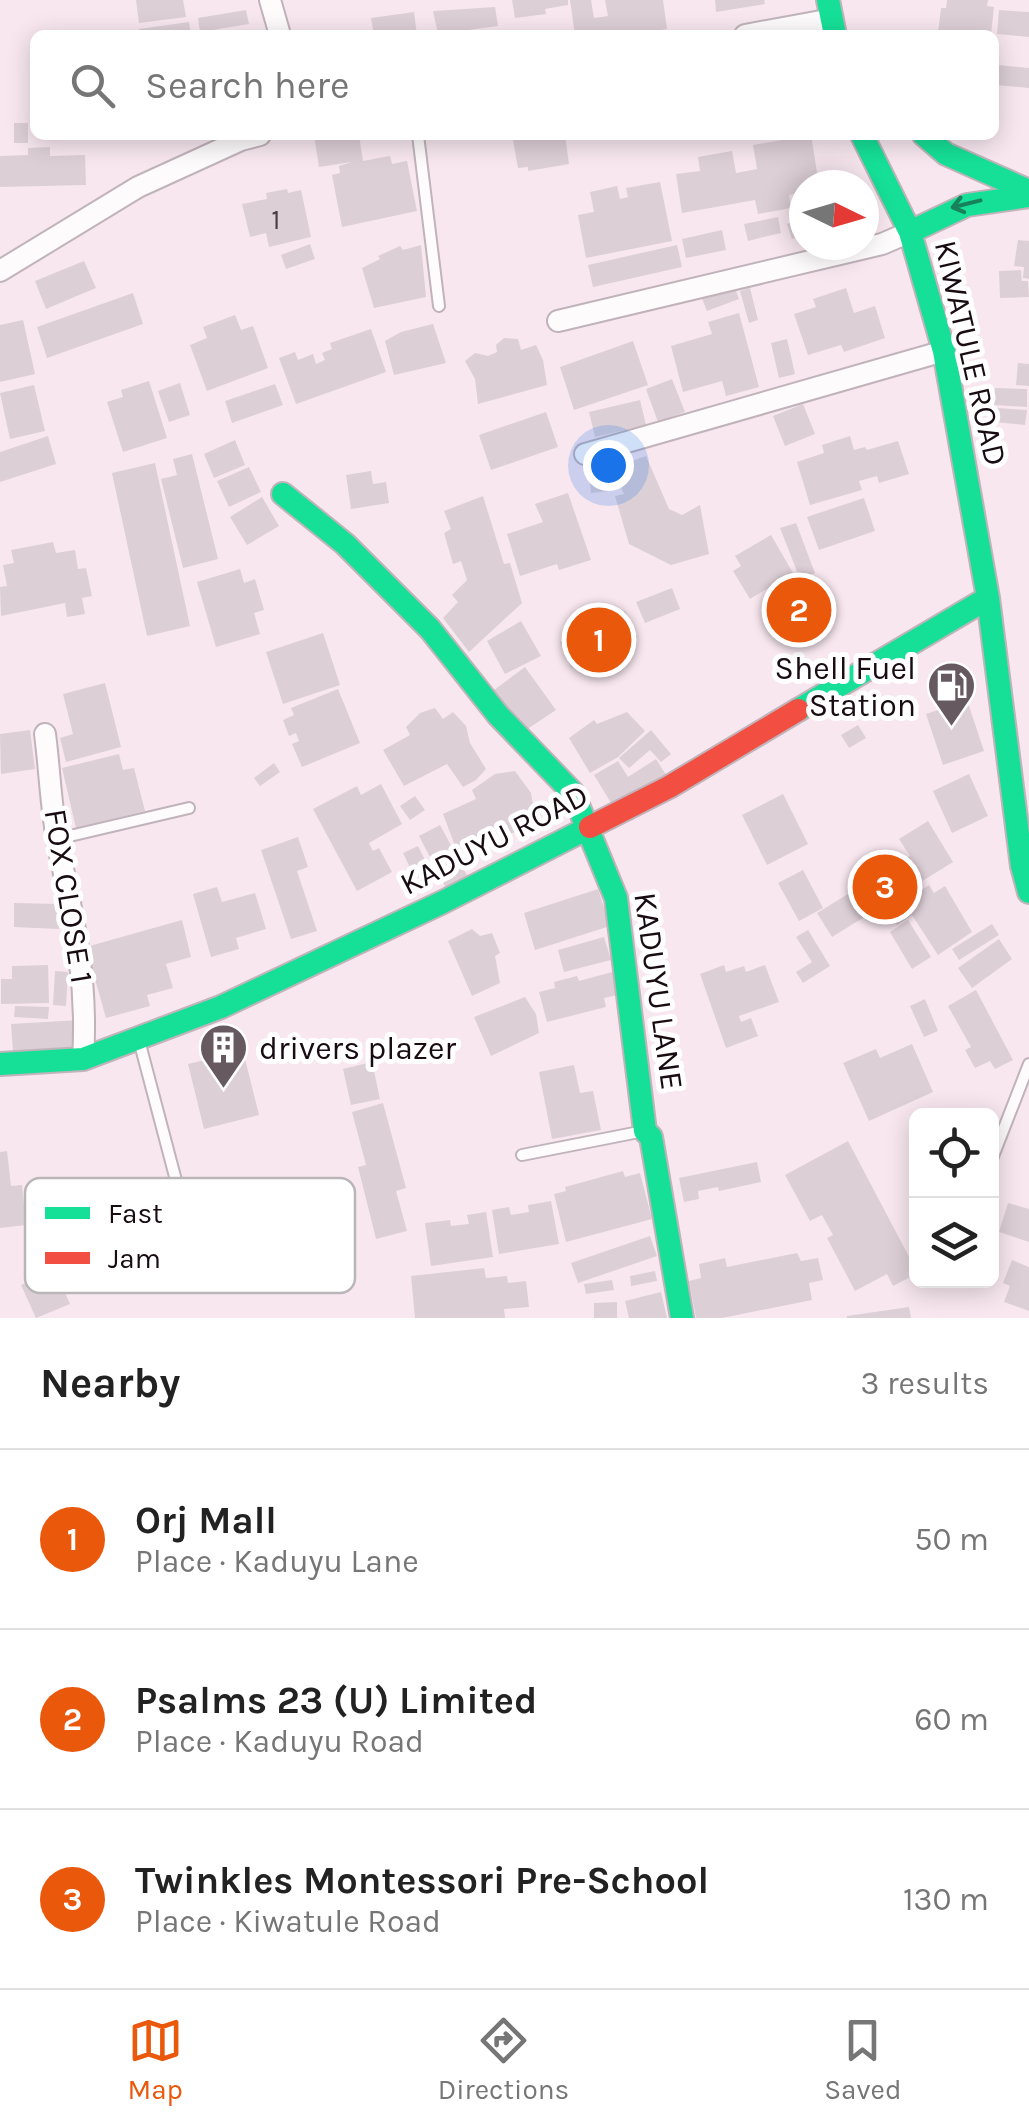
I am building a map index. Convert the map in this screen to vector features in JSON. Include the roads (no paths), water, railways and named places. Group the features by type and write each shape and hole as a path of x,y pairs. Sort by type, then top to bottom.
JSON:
{"street":[{"path":"270,0 279,30"},
{"path":"779,30 834,22"},
{"path":"0,271 138,187 240,140"},
{"name":"KIWATULE ROAD","path":"864,140 910,232 944,351 988,598 1022,866 1029,892"},
{"path":"930,140 946,154 1029,194"},
{"path":"558,320 869,248 910,232 948,209 990,198 1029,194"},
{"path":"585,454 944,351"},
{"name":"KADUYU LANE","path":"284,494 345,544 430,629 498,715 573,793 616,898 645,1131 651,1137 682,1318"},
{"name":"KADUYU ROAD","path":"0,1064 83,1059 221,1007 444,902 670,787 988,598"},
{"name":"FOX CLOSE 1","path":"45,734 86,1007 83,1059"}],"lane":[{"path":"419,140 438,306"},
{"path":"58,839 188,808"},
{"path":"138,1038 176,1178"},
{"path":"999,1141 1029,1064"},
{"path":"522,1156 645,1131"}],"place":[{"name":"Psalms 23 (U) Limited","path":"799,610"},
{"name":"Orj Mall","path":"599,640"},
{"name":"Shell Fuel Station","path":"951,728"},
{"name":"Twinkles Montessori Pre-School","path":"885,887"},
{"name":"drivers plazer","path":"224,1090"}]}
